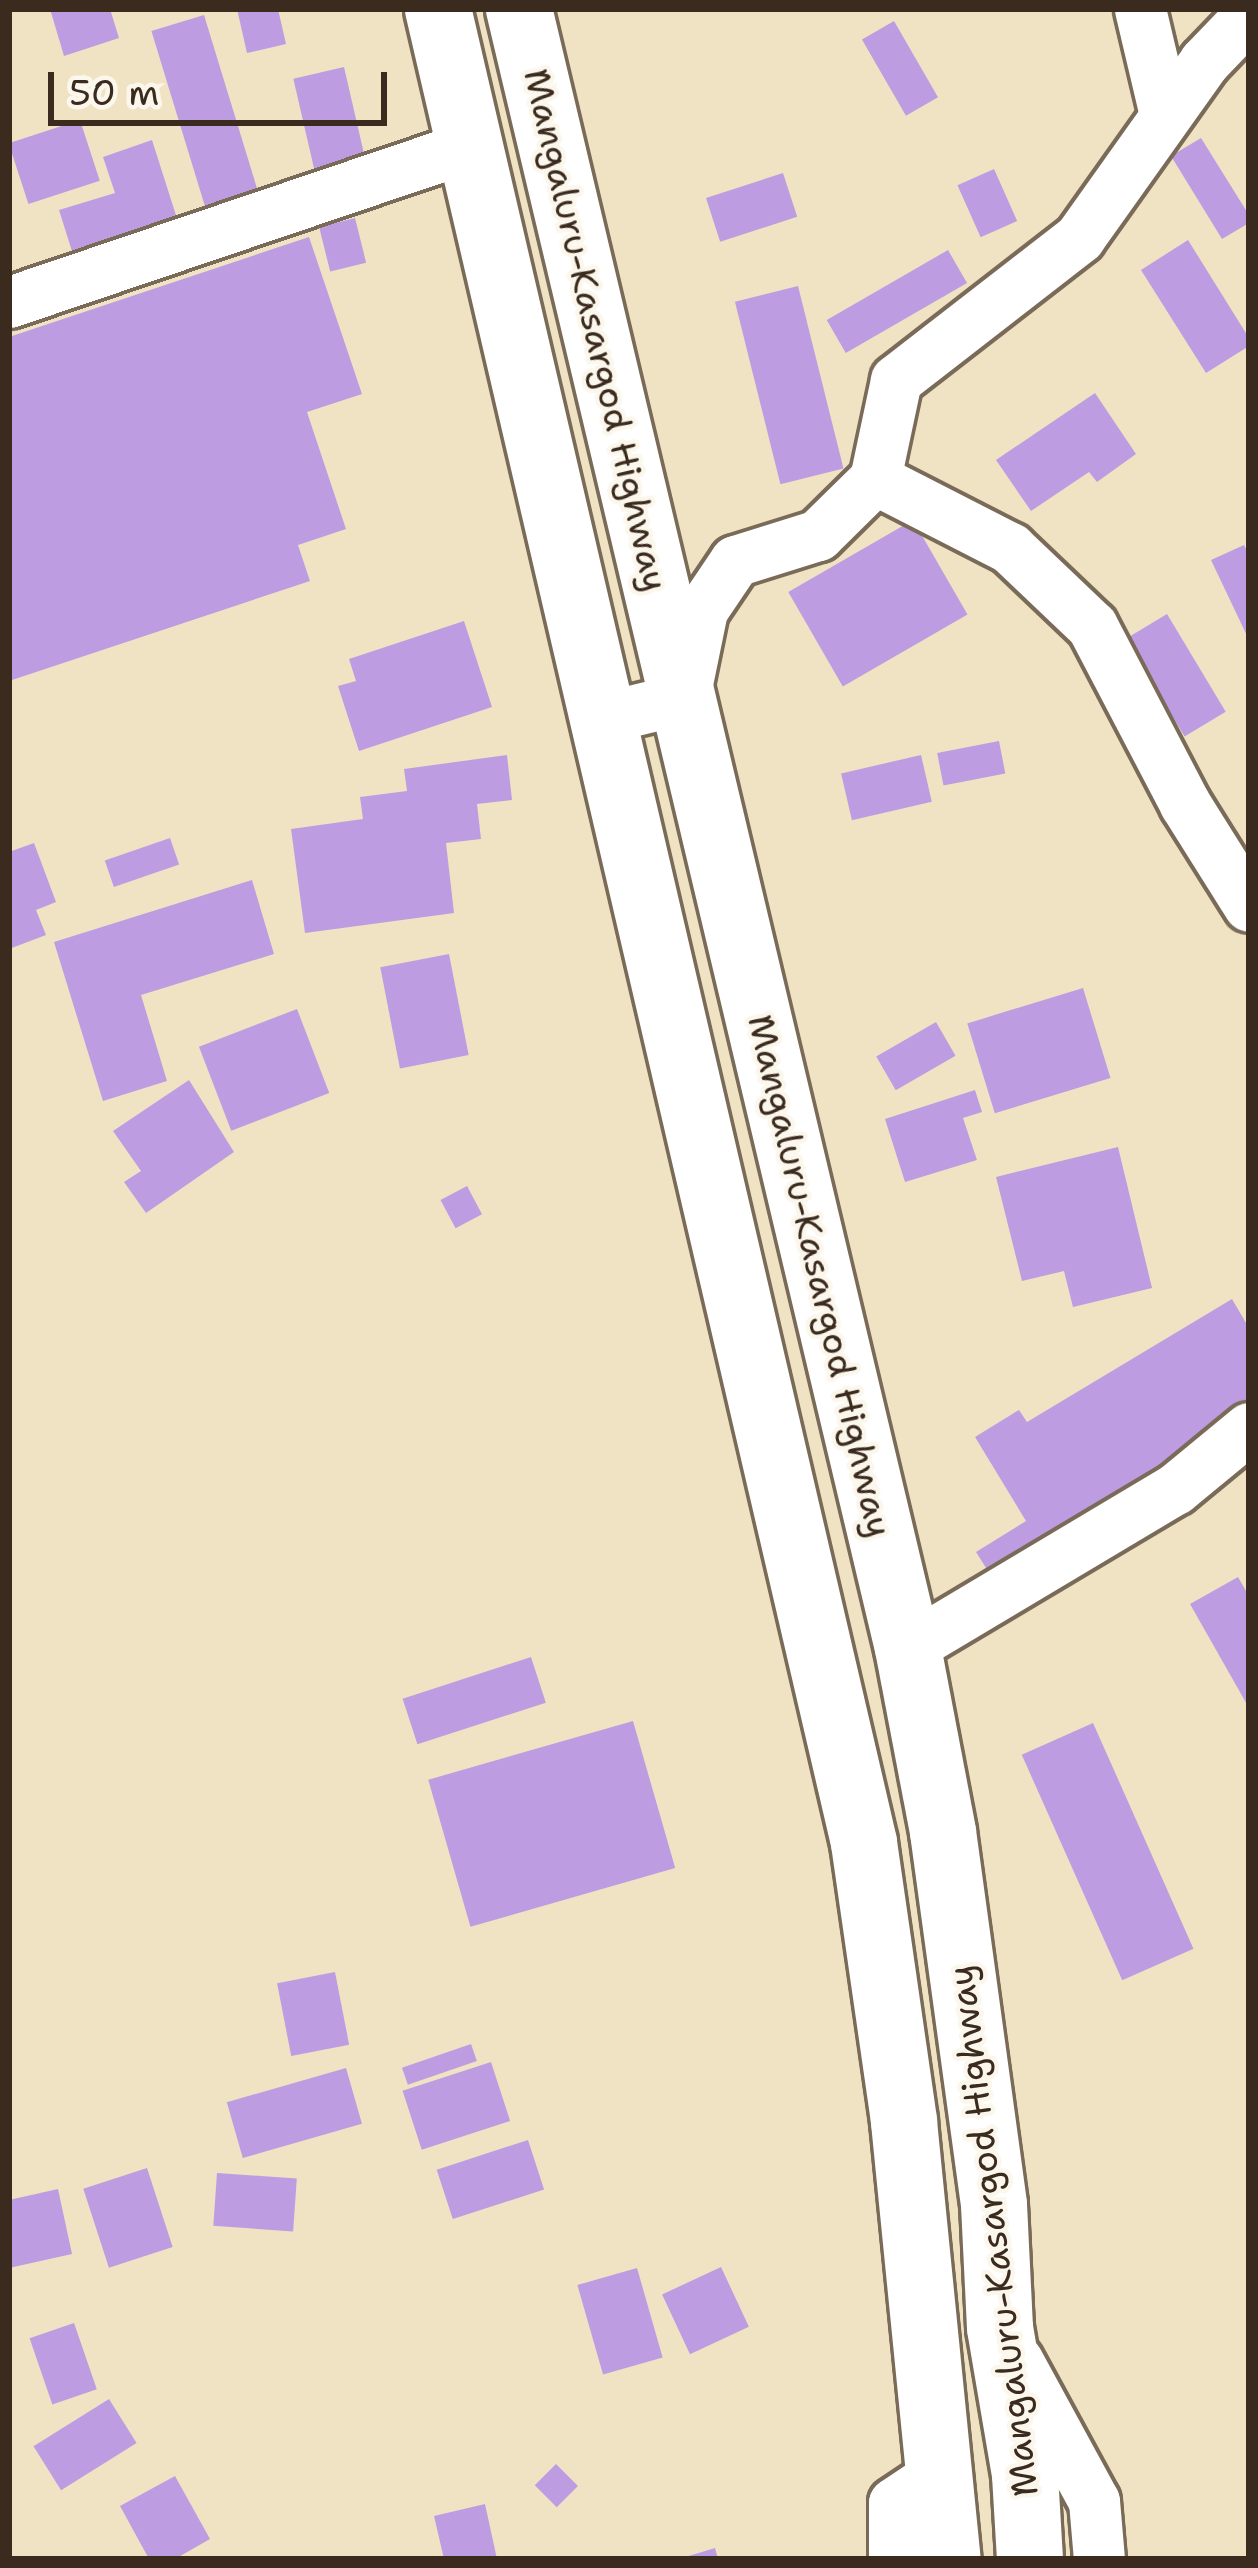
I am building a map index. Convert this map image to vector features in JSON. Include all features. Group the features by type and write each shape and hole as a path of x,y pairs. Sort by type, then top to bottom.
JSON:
{"highway":[{"name":"Mangaluru-Kasargod Highway","path":"438,9 865,1843 904,2122 948,2559"},
{"name":"Mangaluru-Kasargod Highway","path":"519,9 908,1648 943,1832 991,2181 1000,2328 1025,2475 1030,2559"}],"street":[{"path":"1140,9 1166,115"},
{"path":"602,718 684,698 702,610 735,561 818,535 875,479 896,380 1078,238 1204,62 1249,15"},
{"path":"9,302 470,146"},
{"path":"875,479 1010,548 1092,626 1185,804 1249,906"},
{"path":"908,1648 1175,1489 1249,1428"},
{"path":"1000,2328 1094,2500 1099,2559"},
{"path":"894,2559 894,2503 942,2470"}],"building":[{"path":"50,9 110,9 119,38 64,56"},
{"path":"237,9 278,9 286,44 247,53"},
{"path":"204,15 258,192 205,208 151,31"},
{"path":"894,21 938,97 906,116 862,40"},
{"path":"344,67 371,182 320,194 293,79"},
{"path":"80,120 100,181 28,204 9,143"},
{"path":"1201,138 1249,215 1249,223 1222,239 1171,156"},
{"path":"152,140 181,231 76,264 59,210 115,193 103,157"},
{"path":"994,169 1017,221 981,237 957,185"},
{"path":"783,173 797,217 720,242 706,198"},
{"path":"355,218 366,263 330,272 319,227"},
{"path":"309,237 362,394 307,412 346,529 298,545 310,581 9,681 9,337"},
{"path":"1188,240 1249,338 1249,346 1206,373 1141,270"},
{"path":"948,250 967,283 846,353 827,320"},
{"path":"798,286 843,468 780,484 735,302"},
{"path":"1095,393 1136,454 1097,482 1089,472 1031,511 996,460"},
{"path":"913,520 968,614 843,686 788,592"},
{"path":"1244,545 1249,555 1249,640 1211,560"},
{"path":"1167,614 1226,712 1185,736 1126,639"},
{"path":"464,621 492,707 359,751 338,686 356,681 349,659"},
{"path":"999,741 1005,773 943,785 937,753"},
{"path":"507,755 512,800 477,804 481,839 446,843 454,913 305,933 291,829 363,819 360,797 407,791 404,769"},
{"path":"921,755 932,802 852,820 841,773"},
{"path":"170,838 179,864 114,887 105,860"},
{"path":"34,843 56,902 36,910 46,935 9,949 9,852"},
{"path":"252,880 274,954 141,995 167,1081 103,1101 54,942"},
{"path":"449,954 469,1055 400,1068 380,967"},
{"path":"1083,988 1110,1078 995,1113 967,1023"},
{"path":"297,1009 329,1093 231,1131 199,1047"},
{"path":"936,1022 956,1056 896,1090 876,1056"},
{"path":"189,1080 234,1152 146,1213 124,1182 141,1171 113,1131"},
{"path":"975,1090 982,1112 963,1118 977,1160 905,1182 885,1119"},
{"path":"1118,1147 1152,1288 1073,1307 1064,1271 1022,1281 996,1177"},
{"path":"467,1186 482,1214 456,1228 441,1200"},
{"path":"1232,1299 1249,1328 1249,1414 988,1571 976,1552 1026,1521 975,1437 1019,1410 1027,1422"},
{"path":"1238,1577 1249,1596 1249,1708 1190,1604"},
{"path":"531,1657 546,1703 417,1744 403,1699"},
{"path":"633,1721 675,1868 470,1927 428,1780"},
{"path":"1093,1723 1193,1949 1122,1980 1022,1755"},
{"path":"335,1972 349,2045 291,2056 277,1983"},
{"path":"471,2044 477,2061 408,2085 402,2068"},
{"path":"491,2062 510,2121 422,2150 403,2091"},
{"path":"346,2068 362,2124 243,2158 227,2102"},
{"path":"528,2140 544,2189 453,2219 437,2170"},
{"path":"147,2168 173,2247 109,2268 83,2189"},
{"path":"217,2173 297,2179 293,2231 213,2226"},
{"path":"58,2189 72,2254 9,2268 9,2200"},
{"path":"721,2267 749,2327 690,2354 662,2294"},
{"path":"637,2268 663,2357 603,2374 577,2285"},
{"path":"74,2323 97,2389 52,2404 30,2338"},
{"path":"109,2399 137,2443 61,2490 34,2446"},
{"path":"556,2464 578,2486 557,2507 535,2485"},
{"path":"175,2476 210,2539 175,2559 149,2559 120,2506"},
{"path":"485,2504 497,2559 444,2559 434,2516"},
{"path":"715,2548 718,2559 682,2559 682,2558"}]}
